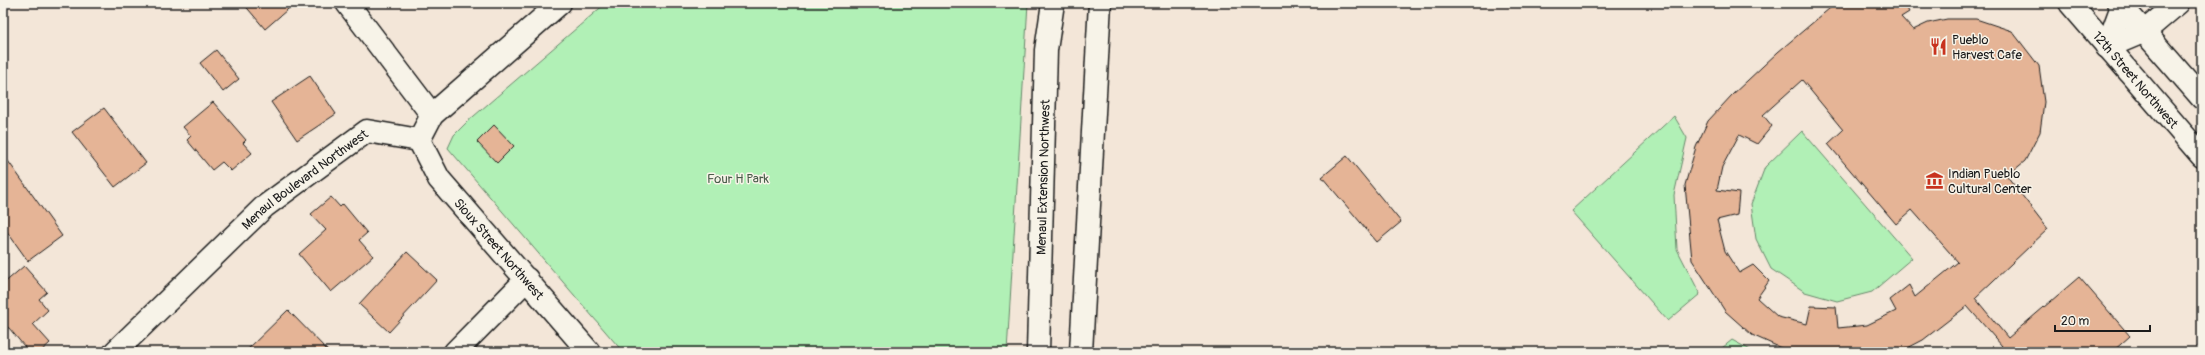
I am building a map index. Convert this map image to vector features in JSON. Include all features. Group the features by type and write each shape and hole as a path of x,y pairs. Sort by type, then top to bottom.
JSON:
{"street":[{"path":"347,3 432,115"},
{"path":"419,140 432,115 560,3"},
{"name":"Menaul Extension Northwest","path":"1038,352 1046,50 1053,3"},
{"path":"1081,352 1100,3"},
{"name":"12th Street Northwest","path":"2070,3 2202,156"},
{"path":"2107,47 2145,31 2178,3"},
{"path":"2107,47 2122,4"},
{"path":"2122,4 2202,98"},
{"name":"Menaul Boulevard Northwest","path":"115,352 264,208 367,131 419,140"},
{"name":"Sioux Street Northwest","path":"419,140 440,179 589,352"},
{"path":"455,352 527,280"}],"green space":[{"name":"Four H Park","path":"606,3 1028,3 1007,352 623,352 448,148 454,135 467,122"},
{"path":"1674,116 1687,138 1674,195 1677,249 1700,294 1668,321 1571,211"},
{"path":"1802,131 1912,258 1872,292 1837,301 1805,292 1771,269 1756,239 1751,204 1765,167"},
{"path":"1732,340 1754,352 1717,352"}],"building":[{"path":"243,3 295,3 265,29"},
{"name":"Indian Pueblo Cultural Center","path":"1836,3 1904,3 1909,12 1901,17 1913,30 1928,23 1947,19 1976,19 2012,31 2039,66 2044,102 2040,132 2025,161 2007,176 2048,229 1975,298 2008,338 2079,277 2130,336 2112,352 1996,352 2002,346 1967,306 1923,340 1900,352 1790,352 1752,335 1725,311 1692,260 1685,185 1696,147 1708,121 1732,95 1778,52","holes":["1802,80 1843,130 1828,144 1896,224 1912,210 1958,262 1915,297 1909,285 1890,300 1896,311 1867,325 1838,328 1836,307 1811,306 1807,324 1778,317 1757,298 1769,281 1753,265 1739,273 1725,251 1717,220 1737,215 1739,193 1717,190 1722,167 1739,135 1757,144 1772,126 1763,115"]},
{"path":"216,50 239,79 223,92 200,63"},
{"path":"310,76 336,114 297,140 271,102"},
{"path":"213,102 246,140 243,143 252,153 231,171 222,162 212,170 187,140 191,136 183,127"},
{"path":"104,108 146,163 115,187 72,132"},
{"path":"494,125 514,146 497,163 477,142"},
{"path":"3,154 62,236 28,261 3,226"},
{"path":"1347,156 1401,222 1377,242 1322,177"},
{"path":"331,197 340,207 343,204 367,233 359,240 373,256 331,292 299,254 326,230 311,214"},
{"path":"407,252 437,280 389,332 359,304"},
{"path":"24,266 47,292 39,299 48,310 33,324 50,343 40,352 29,352 9,328 3,326 3,299 7,296 3,291 3,284"},
{"path":"288,310 329,352 245,352"}],"place":[{"name":"Pueblo Harvest Cafe","path":"1939,46"},
{"name":"Indian Pueblo Cultural Center","path":"1935,180"}]}
